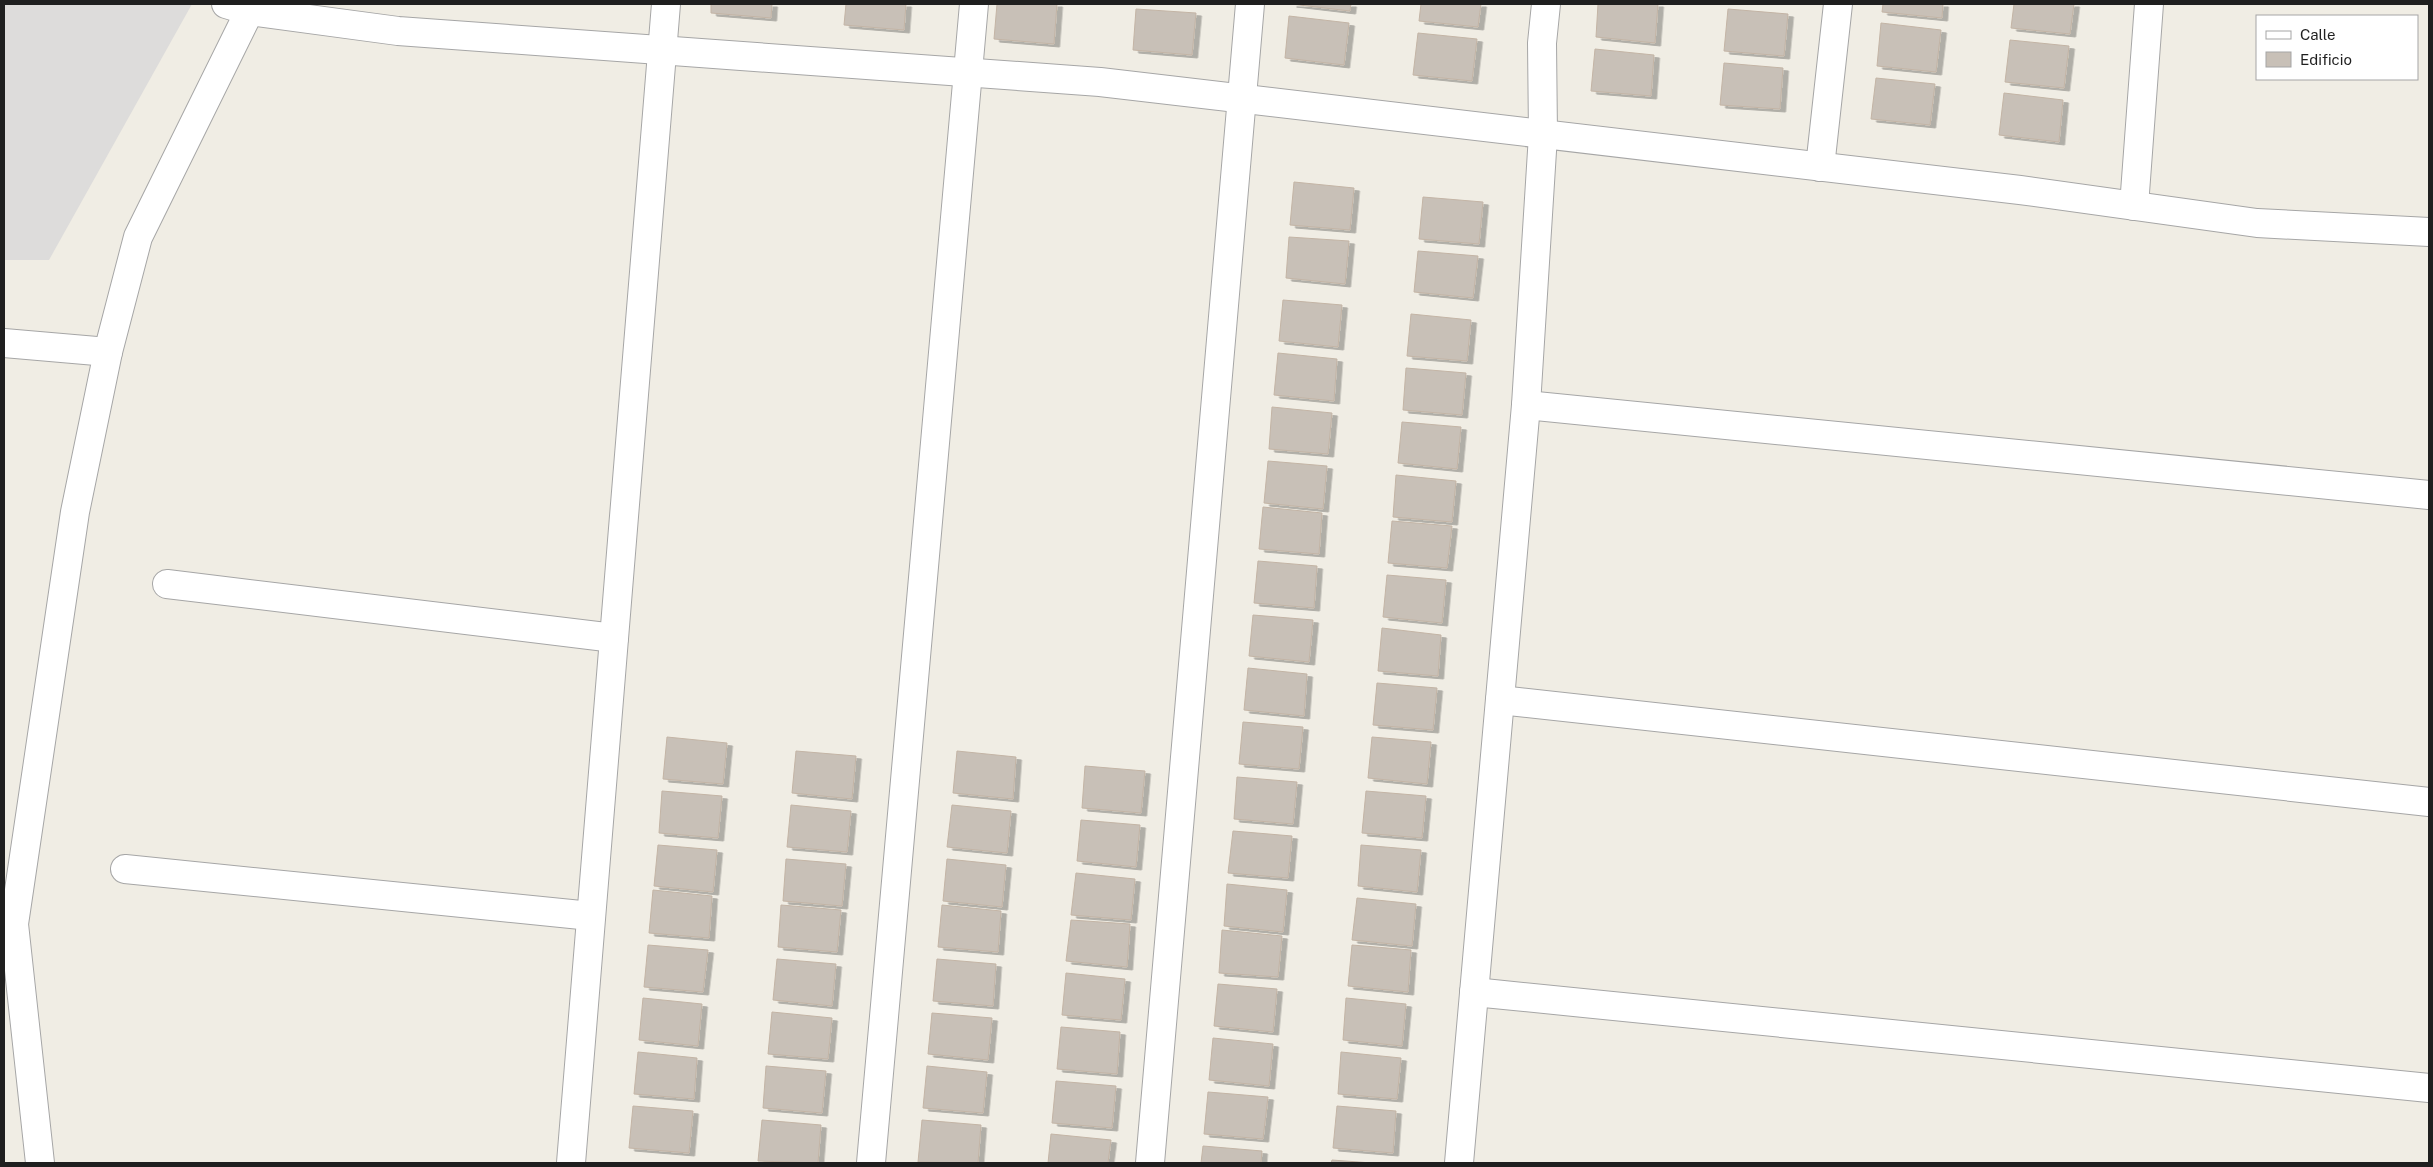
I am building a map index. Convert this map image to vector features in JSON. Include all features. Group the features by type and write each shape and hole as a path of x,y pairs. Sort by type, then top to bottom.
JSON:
{"street":[{"path":"571,1163 666,4"},
{"path":"871,1163 974,4"},
{"path":"1150,1163 1240,99 1250,4"},
{"path":"1459,1163 1526,405 1543,135 1542,43 1546,4"},
{"path":"1820,167 1838,4"},
{"path":"2134,206 2148,4"},
{"path":"40,1163 14,924 75,512 108,352 138,237 243,6 398,31 1100,82 2020,190 2257,223 2429,232"},
{"path":"4,343 108,352"},
{"path":"1526,405 2429,495"},
{"path":"167,584 614,638"},
{"path":"1500,700 2429,802"},
{"path":"126,869 591,916"},
{"path":"1474,992 2429,1088"}],"shaded area":[{"path":"4,4 192,4 49,260 4,260"}],"building":[{"path":"711,4 772,4 771,18 711,13"},
{"path":"846,4 906,4 904,30 844,25"},
{"path":"997,4 1057,4 1054,44 994,39"},
{"path":"1291,4 1351,4 1350,11"},
{"path":"1421,4 1481,4 1478,27 1419,21"},
{"path":"1598,4 1658,4 1655,43 1596,37"},
{"path":"1883,4 1943,4 1942,18 1882,12"},
{"path":"2014,4 2074,4 2070,34 2011,28"},
{"path":"1136,9 1196,13 1192,55 1133,50"},
{"path":"1728,9 1788,14 1784,56 1724,51"},
{"path":"1289,16 1349,23 1344,65 1285,58"},
{"path":"1881,23 1941,30 1936,72 1877,66"},
{"path":"1418,33 1477,39 1472,81 1413,75"},
{"path":"2010,40 2069,46 2064,88 2005,82"},
{"path":"1595,49 1654,55 1651,96 1591,91"},
{"path":"1724,63 1783,68 1780,109 1720,105"},
{"path":"1876,78 1935,84 1930,125 1871,119"},
{"path":"2004,93 2063,100 2059,142 1999,135"},
{"path":"1294,182 1354,188 1350,230 1290,225"},
{"path":"1423,197 1483,202 1479,244 1419,239"},
{"path":"1289,237 1349,241 1345,284 1286,278"},
{"path":"1418,251 1478,256 1473,298 1414,292"},
{"path":"1283,300 1342,305 1338,347 1279,341"},
{"path":"1411,314 1471,320 1467,361 1407,356"},
{"path":"1278,353 1337,359 1334,401 1274,395"},
{"path":"1406,368 1466,373 1462,415 1403,410"},
{"path":"1272,407 1332,413 1328,454 1269,449"},
{"path":"1402,422 1461,427 1457,469 1398,463"},
{"path":"1268,461 1327,466 1323,509 1264,503"},
{"path":"1396,475 1456,481 1452,522 1393,517"},
{"path":"1263,507 1322,513 1319,554 1259,549"},
{"path":"1392,521 1452,526 1447,568 1388,563"},
{"path":"1258,561 1317,566 1314,608 1254,603"},
{"path":"1387,575 1446,580 1442,623 1383,617"},
{"path":"1253,615 1313,620 1309,662 1249,656"},
{"path":"1382,628 1441,635 1438,676 1378,671"},
{"path":"1248,668 1307,674 1304,716 1244,710"},
{"path":"1377,683 1437,688 1433,730 1373,725"},
{"path":"1243,722 1303,727 1299,769 1239,764"},
{"path":"667,737 727,743 723,784 663,779"},
{"path":"1372,737 1431,742 1427,784 1368,778"},
{"path":"796,751 856,756 852,799 792,793"},
{"path":"957,751 1016,757 1013,799 953,793"},
{"path":"1085,766 1145,771 1141,813 1082,808"},
{"path":"1237,777 1297,782 1293,824 1234,819"},
{"path":"662,791 722,796 718,838 659,833"},
{"path":"1366,791 1426,796 1422,838 1362,833"},
{"path":"791,805 851,811 847,852 787,847"},
{"path":"952,805 1011,811 1007,853 947,847"},
{"path":"1081,820 1140,825 1136,867 1077,861"},
{"path":"1233,831 1292,836 1288,878 1228,873"},
{"path":"658,845 717,850 713,892 654,886"},
{"path":"1361,845 1421,850 1417,892 1358,886"},
{"path":"786,859 846,864 842,906 783,901"},
{"path":"947,859 1006,865 1002,907 943,901"},
{"path":"1076,873 1135,879 1131,920 1071,915"},
{"path":"1227,884 1287,890 1283,932 1224,926"},
{"path":"653,890 712,896 709,938 649,933"},
{"path":"1357,898 1416,904 1412,946 1352,940"},
{"path":"781,905 841,910 837,952 778,947"},
{"path":"942,905 1001,911 998,952 938,947"},
{"path":"1071,920 1130,924 1127,967 1066,961"},
{"path":"1222,930 1282,936 1278,977 1219,973"},
{"path":"648,945 708,950 703,992 644,987"},
{"path":"1352,945 1411,950 1408,992 1348,986"},
{"path":"777,959 836,964 832,1006 773,1000"},
{"path":"937,959 996,964 993,1006 933,1001"},
{"path":"1066,973 1125,979 1121,1020 1062,1015"},
{"path":"1218,984 1277,989 1273,1032 1214,1026"},
{"path":"643,998 702,1004 698,1046 639,1040"},
{"path":"1346,998 1406,1004 1402,1046 1343,1040"},
{"path":"772,1012 832,1018 828,1059 768,1054"},
{"path":"932,1013 992,1018 988,1060 928,1054"},
{"path":"1061,1027 1120,1032 1117,1074 1057,1069"},
{"path":"1213,1038 1273,1044 1269,1086 1209,1080"},
{"path":"638,1052 697,1058 694,1099 634,1094"},
{"path":"1341,1052 1401,1058 1397,1099 1338,1094"},
{"path":"766,1066 826,1071 822,1113 763,1108"},
{"path":"927,1066 987,1072 983,1113 923,1108"},
{"path":"1056,1081 1116,1086 1112,1128 1052,1123"},
{"path":"1208,1092 1268,1097 1263,1139 1204,1134"},
{"path":"633,1106 693,1111 689,1153 629,1148"},
{"path":"1337,1106 1396,1111 1393,1153 1333,1148"},
{"path":"762,1120 821,1125 818,1163 758,1161"},
{"path":"922,1120 981,1125 978,1163 918,1162"},
{"path":"1051,1134 1111,1140 1108,1163 1048,1163"},
{"path":"1203,1146 1262,1151 1261,1163 1201,1163"},
{"path":"1332,1160 1372,1163 1331,1163"}]}
